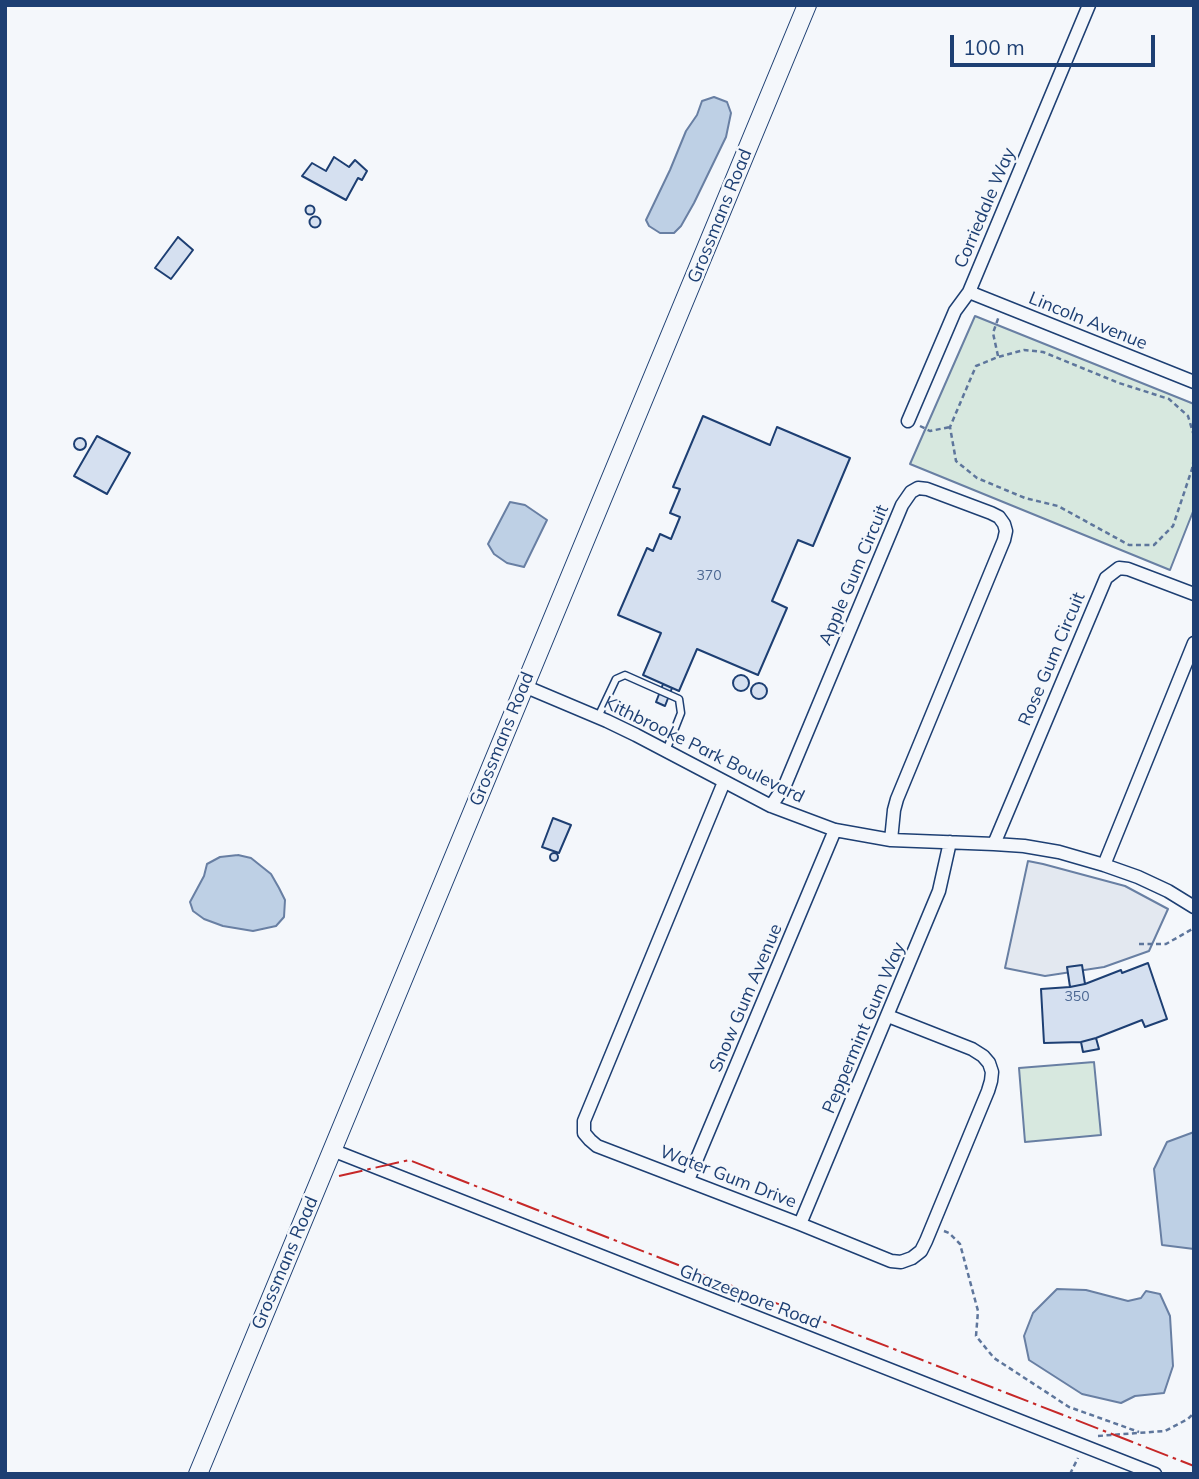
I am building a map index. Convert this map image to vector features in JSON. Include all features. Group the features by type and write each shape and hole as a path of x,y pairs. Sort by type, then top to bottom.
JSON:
{"street":[{"name":"Grossmans Road","path":"198,1474 807,5"},
{"name":"Corriedale Way","path":"908,421 955,311 969,292 1089,5"},
{"name":"Lincoln Avenue","path":"969,292 1194,382"},
{"name":"Apple Gum Circuit","path":"771,806 785,785 902,505 911,492 918,488 927,489 999,517 1006,531 897,799 891,840"},
{"name":"Rose Gum Circuit","path":"994,844 1106,578 1119,568 1128,569 1194,594"},
{"path":"1104,865 1194,643"},
{"name":"Kithbrooke Park Boulevard","path":"524,686 598,717 771,806 835,830 891,840 1024,846 1059,852 1138,877 1194,907"},
{"name":"Water Gum Drive","path":"724,782 584,1121 584,1133 597,1146 891,1261 901,1262 912,1258 921,1251 933,1226 988,1091 992,1072 983,1056 972,1049 888,1016"},
{"name":"Snow Gum Avenue","path":"688,1181 835,830"},
{"name":"Peppermint Gum Way","path":"800,1224 939,891 950,842"},
{"name":"Ghazeepore Road","path":"332,1150 1155,1474"}],"lane":[{"path":"598,717 617,679 625,675 679,699 681,713 666,751"}],"path":[{"path":"999,357 993,333 1002,306"},
{"path":"1194,436 1188,416 1169,399 1119,383 1043,352 1024,350 976,366 950,427 956,461 977,478 1025,498 1058,506 1129,545 1154,545 1173,526 1194,457"},
{"path":"908,421 930,431 950,427"},
{"path":"1139,944 1166,944 1194,928"},
{"path":"933,1226 949,1233 960,1244 978,1311 976,1336 994,1358 1069,1407 1139,1432"},
{"path":"1070,1474 1083,1446 1096,1437 1165,1431 1194,1413"}],"shaded area":[{"path":"975,316 1194,404 1194,509 1170,570 910,464"},
{"path":"1028,861 1125,886 1168,909 1149,951 1104,967 1045,976 1005,968"},
{"path":"1094,1062 1101,1135 1025,1142 1019,1068"}],"water":[{"path":"714,97 727,102 731,113 726,137 681,226 674,233 660,233 649,226 646,220 702,101"},
{"path":"510,502 525,505 547,520 524,567 507,563 494,554 488,544"},
{"path":"238,855 251,858 271,874 279,888 285,900 284,917 276,926 253,931 223,926 204,919 193,911 190,902 204,876 207,864 220,857"},
{"path":"1194,1132 1194,1249 1162,1245 1154,1169 1167,1142"},
{"path":"1057,1289 1086,1290 1128,1301 1141,1298 1146,1291 1160,1294 1170,1316 1173,1366 1164,1393 1135,1396 1121,1403 1082,1394 1029,1360 1024,1336 1033,1313"}],"building":[{"path":"334,157 349,167 355,160 367,171 362,180 358,178 346,200 302,176 312,163 326,171"},
{"path":"310,205 315,210 310,215 305,210"},
{"path":"315,217 319,218 319,226 315,227 311,226 310,222 311,218"},
{"path":"178,237 193,250 171,279 155,268"},
{"path":"703,416 770,445 777,427 850,458 813,546 798,540 772,601 787,608 758,675 697,649 679,691 643,675 661,633 618,615 647,548 653,551 660,534 671,539 680,517 670,513 680,489 673,487"},
{"path":"97,436 130,453 107,494 74,476"},
{"path":"80,438 86,444 80,450 74,444"},
{"path":"741,675 747,677 747,689 741,691 735,689 733,683 735,677"},
{"path":"759,683 767,691 759,699 751,691"},
{"path":"663,684 672,688 665,706 656,702"},
{"path":"553,818 571,825 559,853 542,847"},
{"path":"554,853 558,857 554,861 550,857"},
{"path":"1148,963 1167,1019 1145,1027 1142,1020 1081,1042 1044,1043 1041,989 1085,984"},
{"path":"1082,965 1085,984 1070,987 1067,967"},
{"path":"1096,1038 1099,1049 1083,1052 1081,1042"}],"power":[{"path":"339,1176 409,1160 1194,1466"}]}
